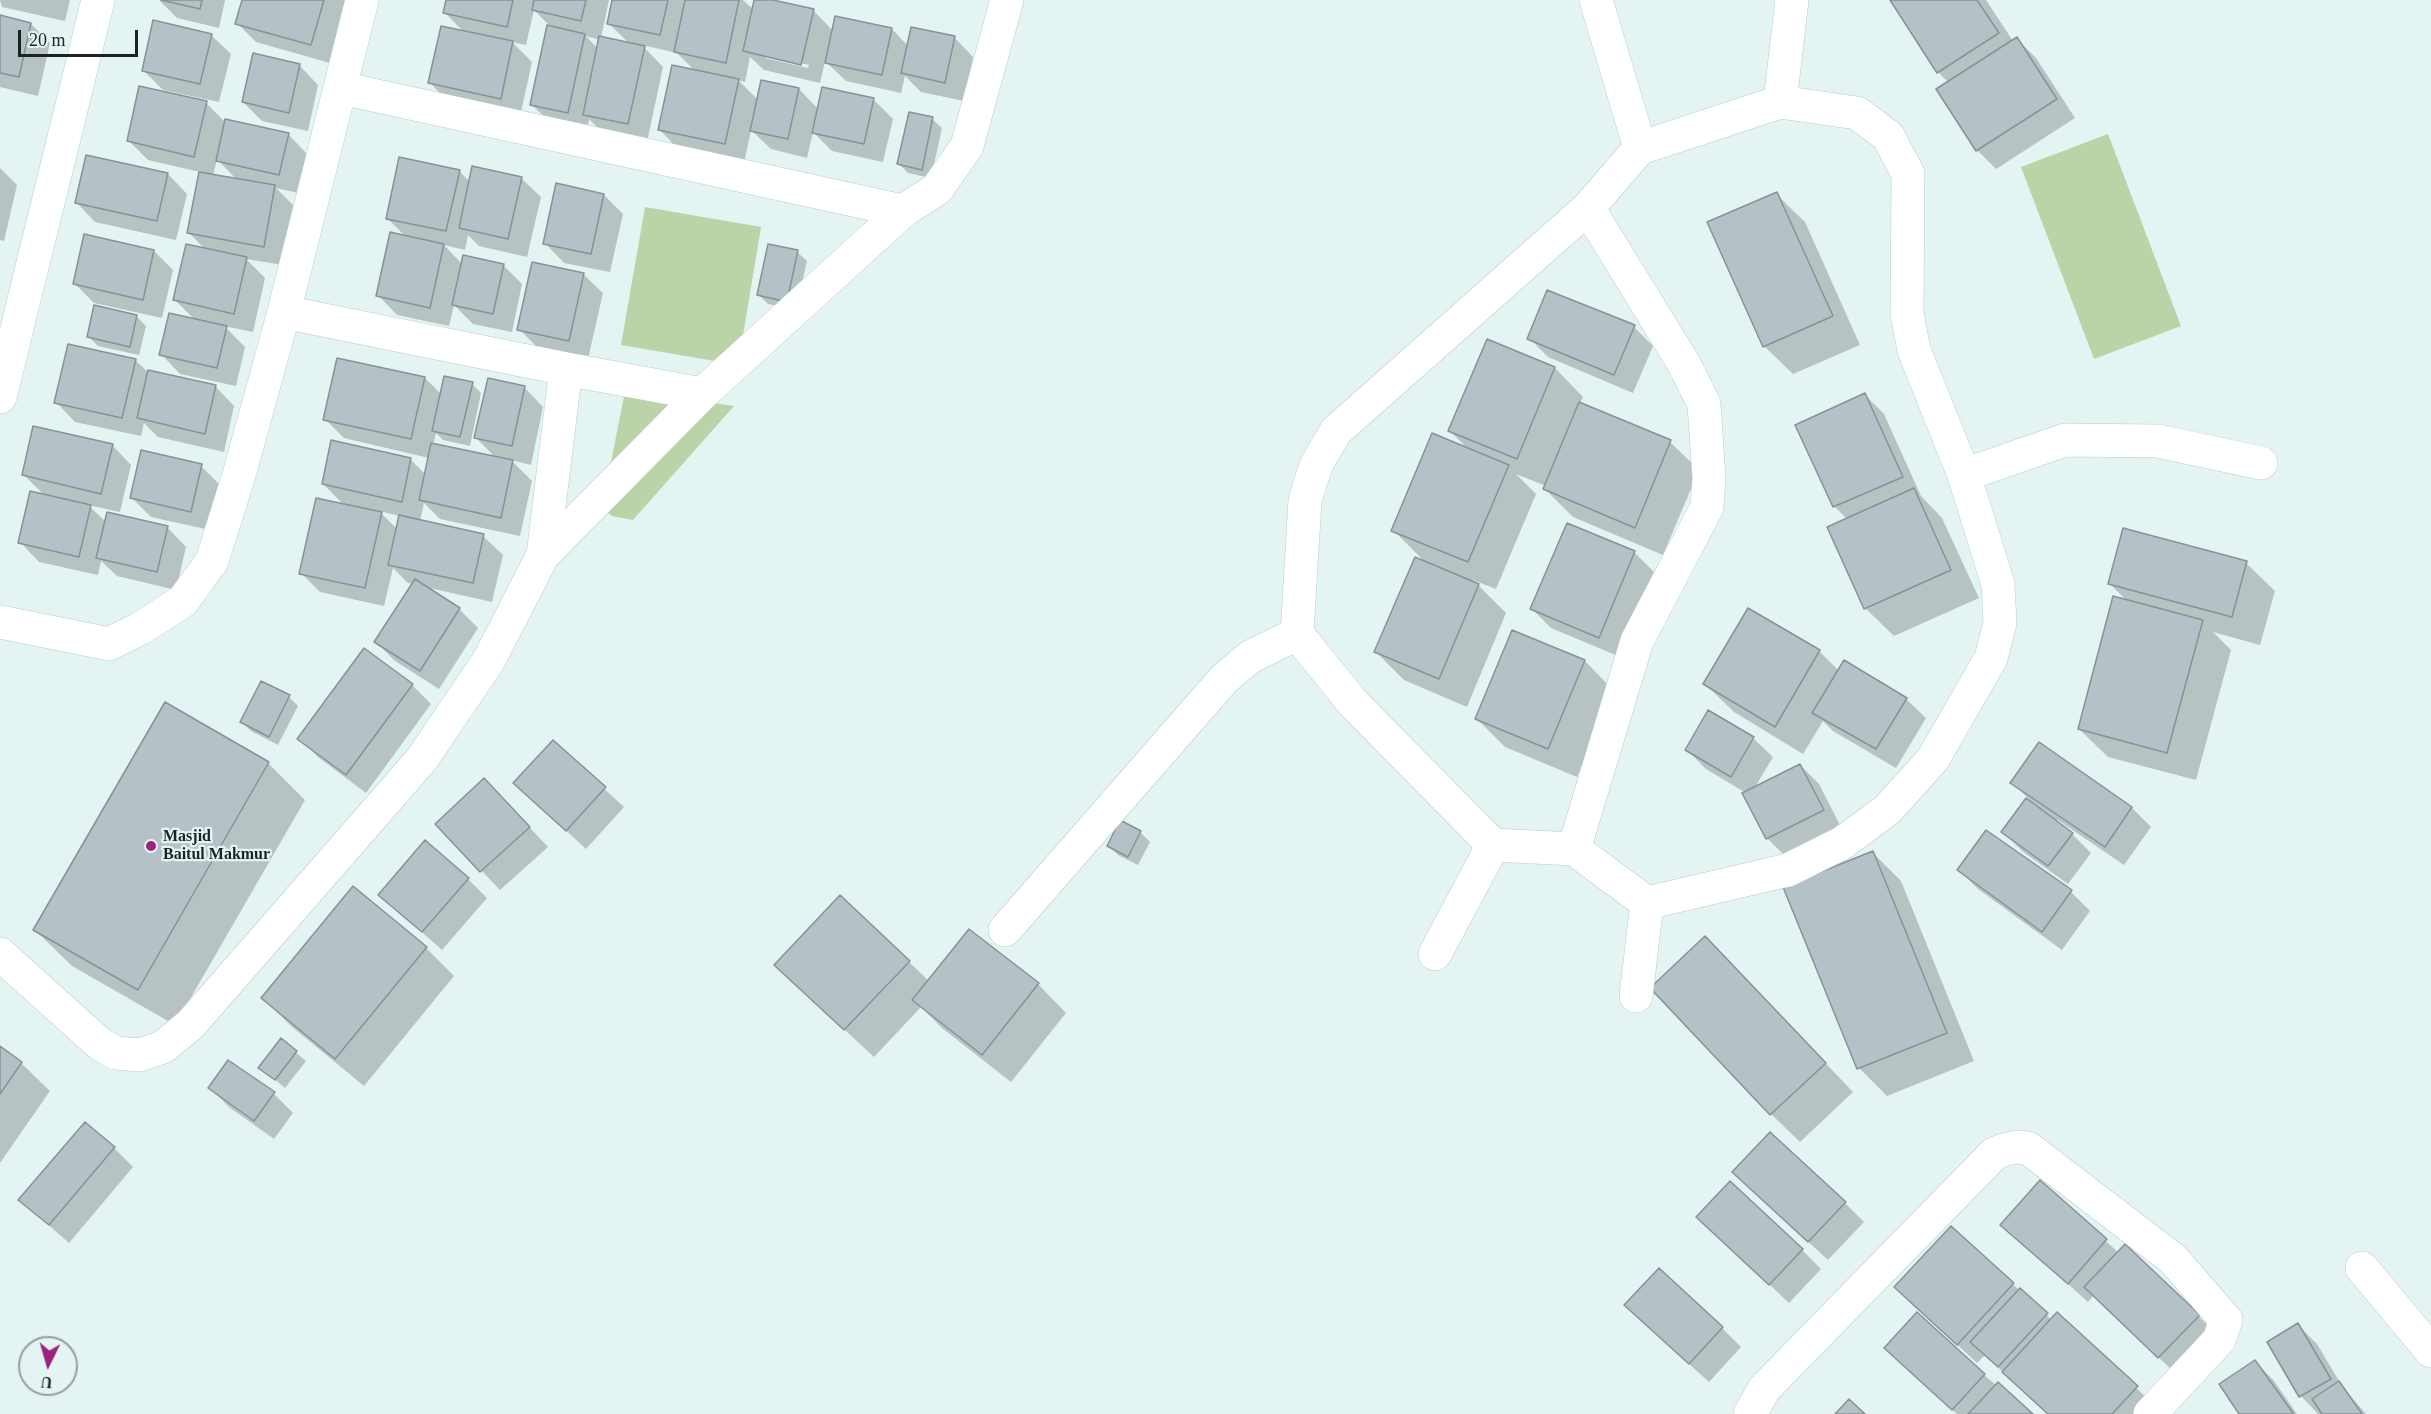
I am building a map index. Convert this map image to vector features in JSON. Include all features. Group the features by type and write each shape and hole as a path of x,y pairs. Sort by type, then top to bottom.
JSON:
{"street":[{"path":"0,397 98,0"},
{"path":"0,622 109,644 141,628 183,601 212,561 239,475 284,312 362,0"},
{"path":"0,954 100,1044 116,1053 140,1055 163,1047 190,1025 422,759 489,660 543,555 702,394 903,211 937,189 967,146 1007,0"},
{"path":"1596,0 1640,148"},
{"path":"1780,102 1792,0"},
{"path":"341,88 903,211"},
{"path":"1780,102 1857,113 1888,136 1908,174 1907,314 1910,332 1914,350 1964,475 1998,584 2000,623 1991,658 1934,759 1887,810 1842,843 1788,870 1647,903 1574,849 1494,845 1354,704 1297,634 1305,500 1316,465 1336,431 1588,208 1640,148 1780,102"},
{"path":"1574,849 1637,641 1707,507 1709,478 1704,404 1684,364 1588,208"},
{"path":"284,312 702,394"},
{"path":"543,555 566,369"},
{"path":"1964,475 2065,440 2158,441 2261,463"},
{"path":"1005,930 1224,679 1250,657 1297,634"},
{"path":"1435,954 1494,845"},
{"path":"1636,996 1647,903"},
{"path":"1750,1414 1764,1389 1986,1162 2002,1150 2016,1147 2028,1148 2173,1259 2226,1320 2219,1340 2164,1408"},
{"path":"2362,1268 2429,1347"}],"green space":[{"path":"2108,134 2181,326 2094,359 2021,167"},
{"path":"645,207 761,227 738,365 621,345"},
{"path":"625,391 734,406 633,520 612,516 602,508"}],"building":[{"path":"161,0 202,0 200,9"},
{"path":"242,0 324,0 311,45 235,24"},
{"path":"446,0 513,0 507,27 443,13"},
{"path":"534,0 586,0 581,21 532,10"},
{"path":"612,0 668,0 660,35 607,24"},
{"path":"685,0 739,0 726,63 674,52"},
{"path":"754,0 773,0 814,9 801,65 743,51"},
{"path":"1890,0 1977,0 1999,33 1937,73"},
{"path":"0,15 31,23 19,77 0,73"},
{"path":"835,16 892,28 882,75 825,63"},
{"path":"153,20 212,34 200,84 142,71"},
{"path":"547,25 585,34 568,113 530,105"},
{"path":"441,26 513,41 501,99 428,83"},
{"path":"911,27 955,36 945,83 901,73"},
{"path":"599,36 645,46 628,124 583,115"},
{"path":"2017,37 2057,99 1976,151 1936,89"},
{"path":"253,53 300,64 289,113 242,102"},
{"path":"672,65 739,79 725,144 658,130"},
{"path":"761,80 799,88 788,139 750,131"},
{"path":"139,86 207,101 194,157 127,141"},
{"path":"822,87 874,98 864,144 812,133"},
{"path":"909,112 933,117 922,170 897,164"},
{"path":"225,119 289,133 279,175 216,161"},
{"path":"86,155 168,173 157,221 75,203"},
{"path":"399,157 460,170 446,231 386,219"},
{"path":"472,166 522,177 508,239 459,228"},
{"path":"199,172 275,185 264,247 187,233"},
{"path":"556,183 604,194 591,254 543,244"},
{"path":"1777,192 1833,316 1763,347 1707,222"},
{"path":"390,232 444,244 430,308 376,296"},
{"path":"84,234 154,250 143,300 73,284"},
{"path":"186,244 247,257 234,314 173,300"},
{"path":"768,244 798,250 787,302 757,295"},
{"path":"463,255 504,264 493,314 452,305"},
{"path":"532,262 584,273 569,341 517,330"},
{"path":"1547,290 1635,325 1614,375 1527,339"},
{"path":"94,305 137,315 130,347 87,337"},
{"path":"169,313 227,326 217,368 159,355"},
{"path":"1487,339 1555,367 1517,459 1448,431"},
{"path":"68,344 136,359 122,418 54,403"},
{"path":"337,358 425,377 411,439 323,420"},
{"path":"148,370 216,385 205,434 137,418"},
{"path":"444,376 473,382 460,437 432,431"},
{"path":"488,378 525,386 512,446 474,438"},
{"path":"1865,393 1903,477 1833,507 1795,425"},
{"path":"1579,402 1671,440 1635,528 1543,489"},
{"path":"33,426 113,444 101,494 22,475"},
{"path":"1432,433 1509,465 1468,562 1391,531"},
{"path":"331,440 411,458 402,502 322,484"},
{"path":"431,443 513,460 501,518 419,500"},
{"path":"141,450 202,464 191,512 130,498"},
{"path":"1914,488 1951,570 1864,609 1827,527"},
{"path":"30,491 91,505 79,557 18,543"},
{"path":"316,498 382,512 365,588 299,574"},
{"path":"107,512 168,526 157,572 96,558"},
{"path":"399,515 484,534 473,583 388,565"},
{"path":"1567,523 1635,551 1599,638 1530,609"},
{"path":"2123,528 2247,561 2232,617 2108,584"},
{"path":"1415,557 1479,584 1439,679 1374,652"},
{"path":"415,579 460,608 420,671 374,642"},
{"path":"2113,596 2203,620 2167,753 2078,729"},
{"path":"1748,608 1820,650 1775,727 1703,684"},
{"path":"1512,630 1585,660 1548,749 1475,719"},
{"path":"364,648 413,684 346,775 297,739"},
{"path":"1844,660 1907,698 1876,749 1812,713"},
{"path":"261,681 290,695 269,737 240,722"},
{"name":"Masjid Baitul Makmur","path":"165,702 269,762 138,990 33,930"},
{"path":"1708,710 1754,737 1731,777 1685,750"},
{"path":"553,740 606,787 566,831 513,783"},
{"path":"2039,742 2132,807 2105,847 2010,783"},
{"path":"1800,764 1824,810 1766,839 1742,793"},
{"path":"484,778 530,827 480,872 435,824"},
{"path":"2026,798 2073,833 2048,866 2001,832"},
{"path":"1120,820 1141,831 1128,857 1107,846"},
{"path":"1986,830 2072,890 2042,932 1957,870"},
{"path":"425,840 469,878 422,932 378,895"},
{"path":"1873,851 1947,1033 1857,1069 1783,887"},
{"path":"353,886 427,947 335,1059 261,998"},
{"path":"840,895 910,961 844,1030 774,965"},
{"path":"969,929 1039,983 982,1055 912,1000"},
{"path":"1705,936 1826,1063 1770,1115 1650,988"},
{"path":"281,1038 297,1051 275,1080 258,1068"},
{"path":"0,1046 22,1062 0,1094"},
{"path":"228,1060 275,1092 254,1121 208,1088"},
{"path":"85,1122 115,1147 49,1225 18,1200"},
{"path":"1770,1132 1846,1202 1808,1242 1732,1172"},
{"path":"2040,1180 2107,1239 2068,1284 2000,1225"},
{"path":"1730,1181 1803,1249 1769,1285 1696,1217"},
{"path":"1951,1226 2014,1283 1957,1345 1894,1287"},
{"path":"2125,1244 2200,1315 2158,1358 2084,1287"},
{"path":"1659,1268 1723,1327 1689,1364 1624,1305"},
{"path":"2020,1288 2048,1313 1998,1367 1970,1342"},
{"path":"1917,1312 1985,1374 1952,1410 1884,1348"},
{"path":"2057,1312 2138,1386 2112,1414 2048,1414 2002,1372"},
{"path":"2298,1323 2331,1379 2299,1397 2267,1342"},
{"path":"2255,1360 2292,1414 2239,1414 2219,1384"},
{"path":"2339,1381 2362,1414 2322,1414 2312,1399"},
{"path":"1998,1382 2033,1414 1968,1414"},
{"path":"1849,1399 1865,1414 1835,1414"}],"place":[{"name":"Masjid Baitul Makmur","path":"151,846"}]}
